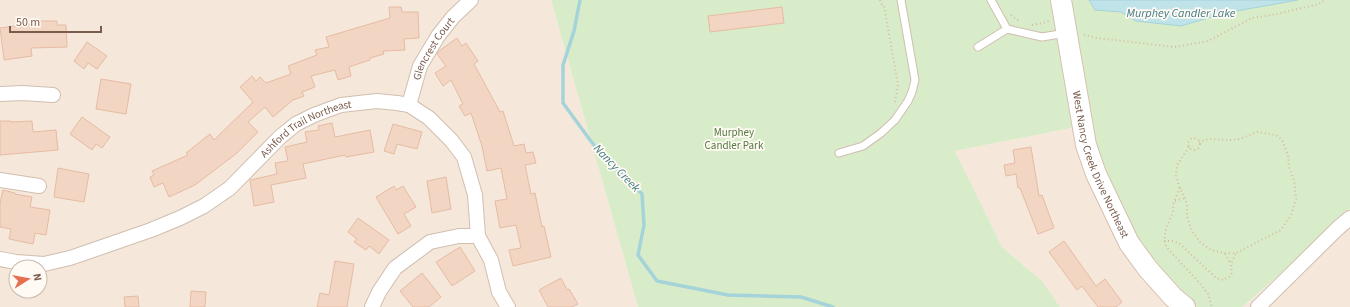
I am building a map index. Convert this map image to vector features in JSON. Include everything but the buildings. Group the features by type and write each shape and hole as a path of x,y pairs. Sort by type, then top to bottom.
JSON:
{"street":[{"name":"Glencrest Court","path":"409,105 420,66 438,36 453,17 471,0"},
{"name":"West Nancy Creek Drive Northeast","path":"1060,0 1073,32 1086,145 1100,184 1129,243 1152,275 1172,297 1185,307"},
{"path":"0,94 22,93 53,95"},
{"name":"Ashford Trail Northeast","path":"0,259 44,264 70,258 151,230 204,206 230,188 280,137 296,124 314,115 341,105 377,101 397,102 409,105 429,118 451,140 464,157 475,195 478,236 491,260 499,292 508,307"},
{"path":"0,180 39,186"},
{"path":"1258,307 1350,218"},
{"path":"372,307 379,292 395,268 430,242 458,236 478,236"}],"lane":[{"path":"839,153 863,146 881,133 895,120 912,92 915,80 901,0"},
{"path":"991,0 1007,29"},
{"path":"978,47 1007,29 1042,37 1073,32"}],"path":[{"path":"880,0 884,6 898,85 894,106"},
{"path":"1073,32 1097,38 1176,47 1208,41 1252,18 1277,14 1318,4 1325,0"},
{"path":"1009,12 1020,22 1026,23"},
{"path":"1031,25 1050,20"},
{"path":"1257,132 1276,135 1282,140 1288,155 1289,167 1294,180 1296,199 1291,215 1281,230 1236,253 1224,253 1212,250 1200,242 1192,231 1187,217 1187,205 1185,198 1176,176 1177,165 1189,147 1188,141 1191,138 1195,138 1199,142 1209,139 1240,139 1257,132"},
{"path":"1189,147 1192,149 1197,148 1199,142"},
{"path":"1180,188 1173,205 1174,209 1165,230 1164,241 1167,248 1208,294 1212,307"},
{"path":"1175,200 1185,198"},
{"path":"1164,241 1173,241 1180,244 1216,278 1223,280 1229,277 1232,273 1231,264 1224,253"},
{"path":"1231,264 1236,253"}],"shaded area":[{"path":"0,0 551,0 638,307 0,307"},
{"path":"1092,124 1175,287 1196,307 1060,307 1043,282 1002,247 955,151"},
{"path":"1350,215 1350,307 1242,307 1342,220"}],"green space":[{"name":"Murphey Candler Park","path":"551,0 1350,0 1350,209 1342,220 1242,307 1196,307 1154,264 1136,237 1101,162 1091,124 955,151 1002,247 1043,282 1060,307 638,307"}],"water":[{"name":"Murphey Candler Lake","path":"1089,0 1298,0 1225,13 1181,26 1136,21 1121,12 1095,10"}],"waterway":[{"name":"Nancy Creek","path":"580,0 574,31 563,65 563,103 593,144 642,194 644,225 638,255 657,281 728,295 801,297 833,307"}]}
